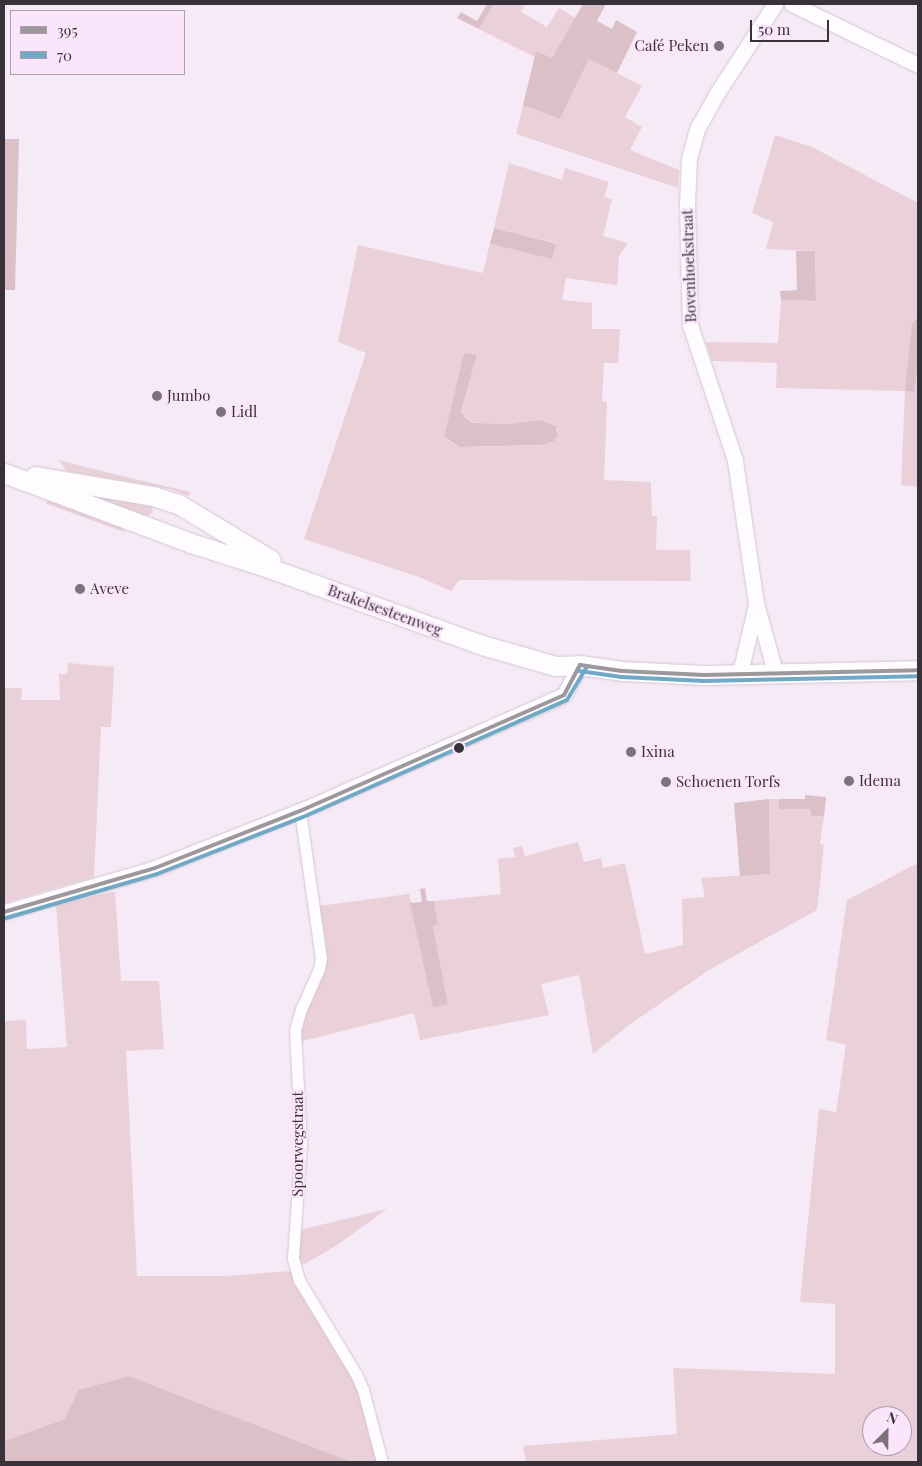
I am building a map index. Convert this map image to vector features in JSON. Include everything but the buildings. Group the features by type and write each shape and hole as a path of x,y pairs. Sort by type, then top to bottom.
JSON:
{"main road":[{"name":"Brakelsesteenweg","path":"4,467 38,477 161,499 180,505 261,555 304,575 442,625 494,641 542,652 580,665"},
{"name":"Brakelsesteenweg","path":"4,473 192,543 272,569 482,645 555,666 580,665 665,674 918,670"},
{"path":"148,527 159,522 165,516 165,504 161,499"},
{"path":"192,543 185,536 185,525 190,520 202,517"}],"street":[{"name":"Bovenhoekstraat","path":"775,672 756,603 735,460 690,325 687,205 689,159 697,128 776,4"},
{"path":"792,4 918,65"},
{"name":"Bovenhoekstraat","path":"740,674 756,603"},
{"path":"4,912 147,871 300,811 564,695 580,665"},
{"name":"Spoorwegstraat","path":"300,811 321,958 320,969 301,1008 295,1030 301,1143 300,1183 293,1258 299,1280 356,1374 363,1390 382,1462"}],"shaded area":[{"path":"487,4 494,4 479,29 457,18 461,12 477,21"},
{"path":"494,4 525,4 521,12 547,27 559,8 575,18 552,59 536,52 535,57 479,29"},
{"path":"583,4 606,4 597,21 612,29 616,20 637,32 617,73 589,59 560,119 523,105 536,51 552,58"},
{"path":"589,59 642,86 625,117 642,127 630,150 679,170 678,188 516,134 523,105 560,119"},
{"path":"775,135 812,147 918,203 918,319 916,318 914,391 918,365 918,487 901,485 905,391 776,388 777,363 712,361 706,342 778,343 781,300 816,301 815,251 766,249 773,222 752,213"},
{"path":"4,139 19,139 15,290 4,290"},
{"path":"509,163 562,180 565,168 609,182 604,197 612,199 603,236 628,243 619,256 617,285 566,278 562,300 592,303 592,329 620,329 618,363 604,363 602,401 607,402 604,480 651,482 652,516 657,516 656,550 690,550 691,581 459,580 451,591 419,577 304,539 366,353 338,342 358,245 483,273 490,243 553,257 556,243 494,228","holes":["464,353 477,355 461,413 465,418 475,423 509,424 540,420 558,429 558,435 541,445 483,447 460,447 444,438"]},
{"path":"494,228 556,243 552,259 490,244"},
{"path":"796,251 815,251 816,301 781,300 780,291 797,290"},
{"path":"917,318 918,365 914,392 905,391 912,324"},
{"path":"464,353 477,355 461,412 465,418 473,423 509,424 540,420 556,426 558,435 554,441 541,445 460,447 444,437"},
{"path":"59,460 190,492 189,496 170,489 66,471"},
{"path":"62,485 151,503 153,512 150,515 143,516"},
{"path":"48,499 125,527 123,532 46,504"},
{"path":"68,663 114,667 111,727 101,727 94,877 4,903 4,688 22,688 21,700 60,700 59,674 67,674"},
{"path":"805,795 826,797 824,816 811,816 811,809 779,809 779,799 805,799"},
{"path":"769,799 779,799 779,809 811,809 811,816 824,816 820,844 824,845 817,910 709,970 629,1025 593,1054 579,975 541,984 549,1015 420,1040 414,1013 299,1042 299,1029 324,971 326,945 319,906 409,894 433,1008 448,1004 433,925 438,924 434,901 501,894 498,859 515,857 513,848 522,846 525,856 578,842 584,862 601,858 603,868 625,863 645,954 683,945 682,899 705,897 701,878 770,874"},
{"path":"769,799 770,874 740,876 734,803"},
{"path":"918,863 918,1462 526,1462 523,1446 677,1434 673,1368 835,1374 835,1304 800,1302 819,1109 836,1112 846,1045 826,1040 847,900"},
{"path":"425,888 427,901 434,901 438,924 433,926 448,1004 433,1008 410,903 422,902 420,889"},
{"path":"115,892 121,981 159,981 164,1049 126,1051 137,1276 225,1276 292,1271 360,1391 378,1462 352,1462 129,1376 78,1390 65,1419 4,1441 4,1021 26,1020 27,1049 67,1047 56,905"},
{"path":"387,1209 340,1243 305,1264 300,1263 297,1257 299,1230"},
{"path":"129,1376 352,1462 4,1462 4,1441 65,1419 78,1390"}],"transit line":[{"name":"395","path":"580,665 622,671 704,675 918,670"},
{"name":"395","path":"4,912 155,868 300,811 564,695 580,665"},
{"name":"70","path":"6,918 157,874 303,817 567,700 586,668"},
{"name":"70","path":"579,671 622,677 704,681 918,676"}],"place":[{"name":"Café Peken","path":"719,46"},
{"name":"Jumbo","path":"157,396"},
{"name":"Lidl","path":"221,412"},
{"name":"Aveve","path":"80,589"},
{"name":"Ixina","path":"631,752"},
{"name":"Idema","path":"849,781"},
{"name":"Schoenen Torfs","path":"666,782"}]}
